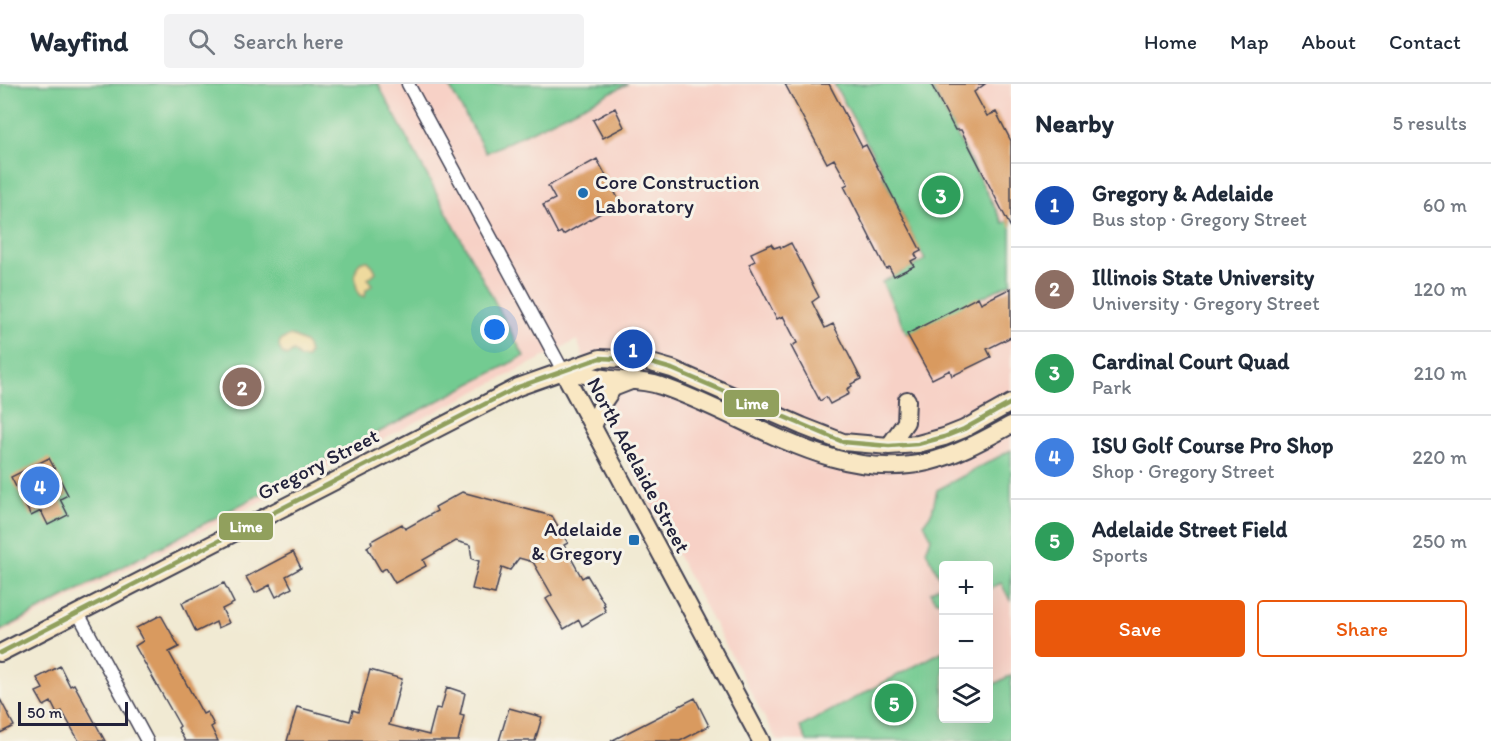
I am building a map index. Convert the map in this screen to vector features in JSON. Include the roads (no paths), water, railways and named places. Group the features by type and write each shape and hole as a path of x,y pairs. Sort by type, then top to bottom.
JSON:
{"main road":[{"name":"Gregory Street","path":"0,653 518,387 600,358 641,360 672,369 843,442 889,446 918,444 964,429 1011,403"},
{"name":"Gregory Street","path":"563,371 660,385 832,459 863,464 883,466 927,462 966,448 1011,425"},
{"name":"North Adelaide Street","path":"563,371 761,741"},
{"path":"593,427 602,404 613,388 634,380"},
{"path":"889,446 906,422 907,400"}],"street":[{"name":"North Adelaide Street","path":"408,84 563,371"},
{"path":"78,613 147,741"}],"place":[{"name":"Core Construction Laboratory","path":"583,193"},
{"name":"Cardinal Court Quad","path":"941,195"},
{"name":"Gregory & Adelaide","path":"633,349"},
{"name":"Illinois State University","path":"242,387"},
{"name":"ISU Golf Course Pro Shop","path":"40,486"},
{"name":"Adelaide & Gregory","path":"634,540"},
{"name":"Adelaide Street Field","path":"894,703"}]}
